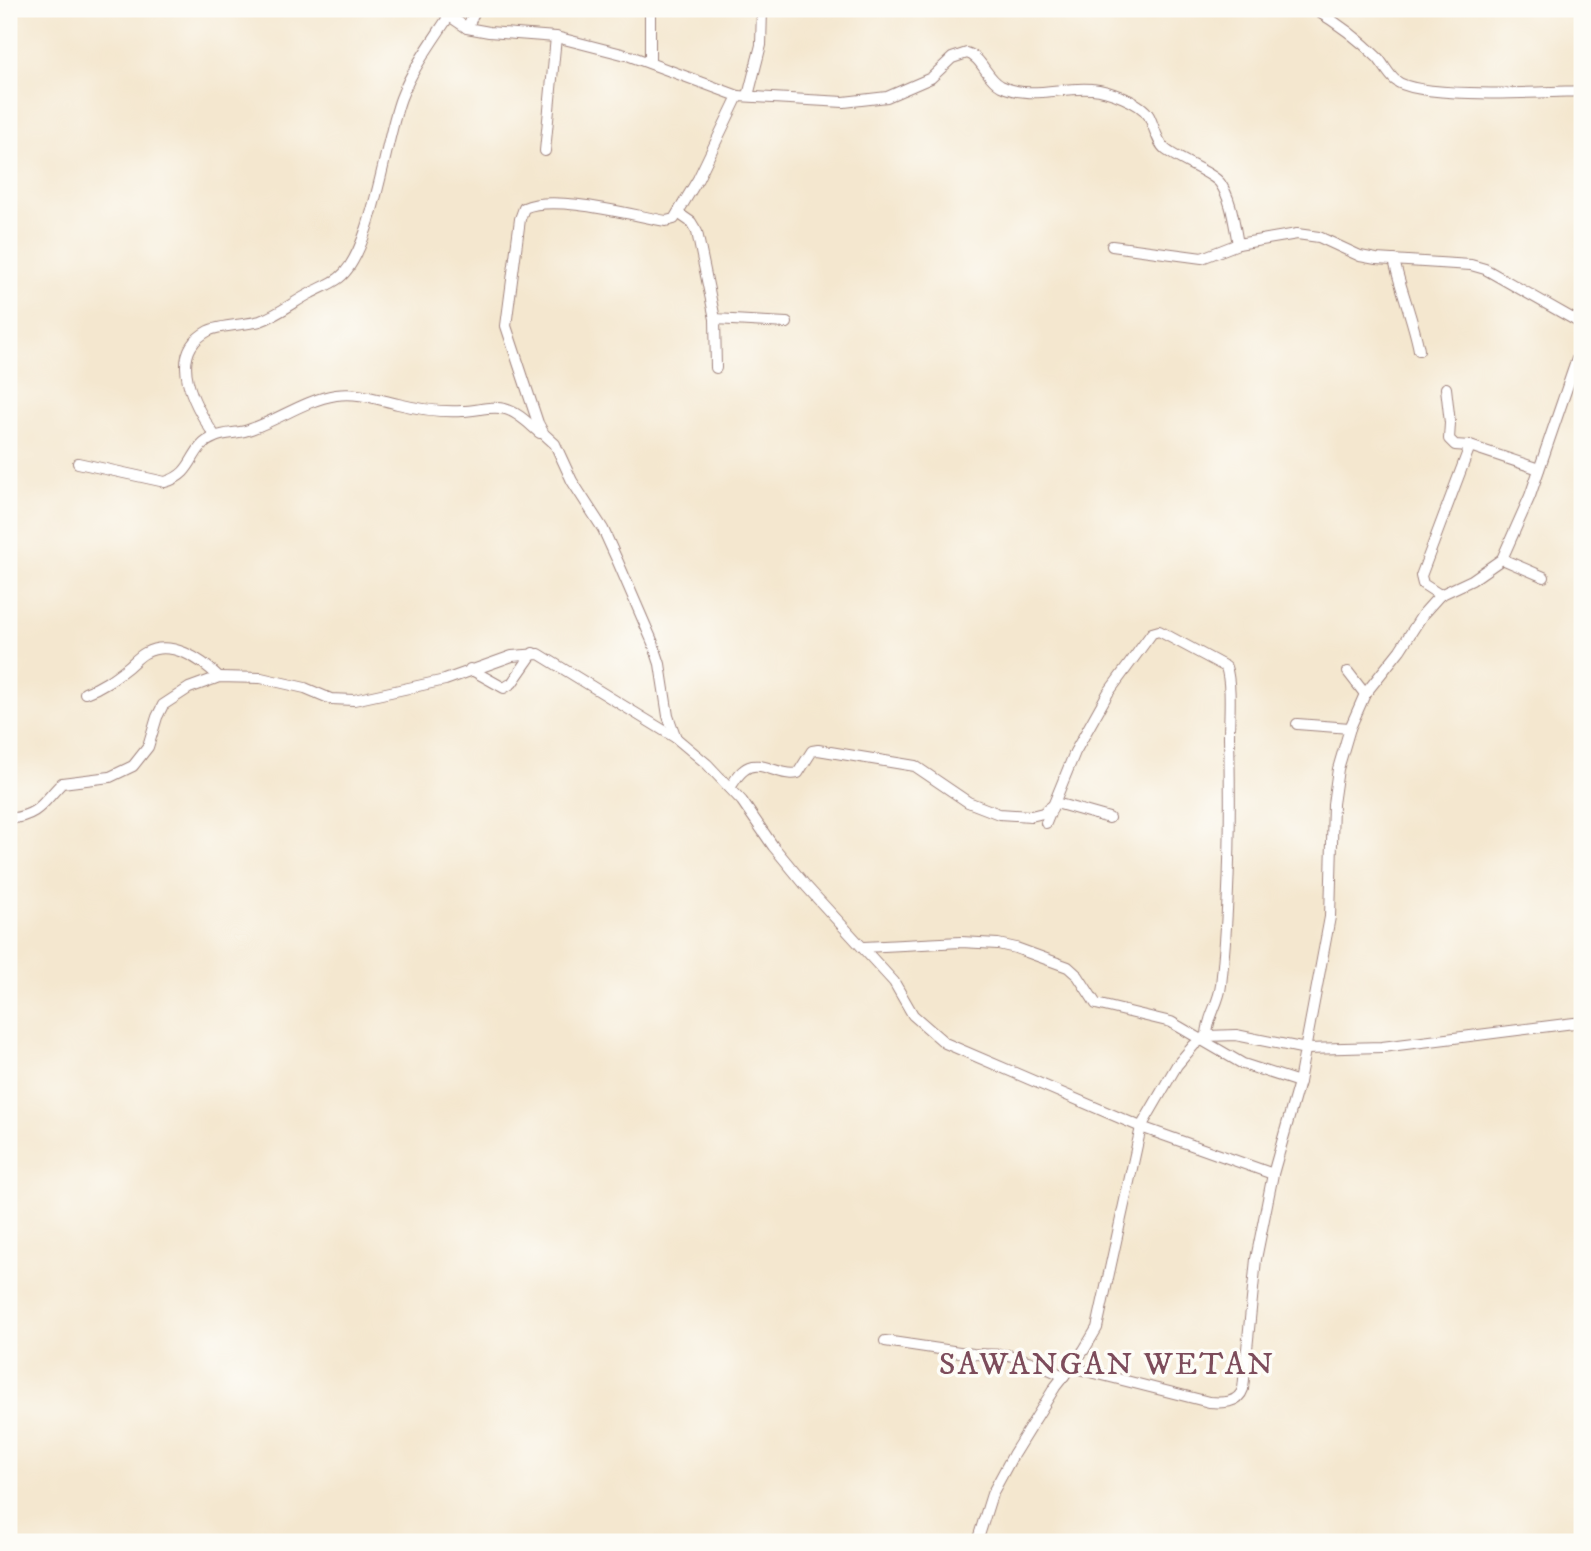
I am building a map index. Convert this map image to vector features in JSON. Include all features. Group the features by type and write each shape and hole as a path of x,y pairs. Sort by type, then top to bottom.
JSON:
{"street":[{"path":"439,9 467,27 489,32 556,37 630,56 743,96 844,102 887,97 931,78 951,58 967,53 976,58 989,77 1001,86 1042,93 1093,89 1128,99 1147,112 1162,147 1185,163 1218,180 1228,196 1238,244"},
{"path":"467,27 476,9"},
{"path":"650,9 650,64"},
{"path":"544,434 506,326 520,219 524,208 536,203 555,202 666,221 674,219 743,96 761,45 762,9"},
{"path":"1314,9 1378,58 1396,81 1417,90 1453,92 1581,89"},
{"path":"215,436 197,411 187,374 186,355 193,342 211,330 263,320 340,278 353,262 373,203 390,130 401,97 449,16"},
{"path":"545,151 556,37"},
{"path":"678,213 691,222 697,232 715,318 716,368"},
{"path":"1112,246 1202,258 1238,244 1297,234 1320,237 1360,256 1471,265 1485,269 1582,324"},
{"path":"1394,260 1399,286 1412,317 1419,350"},
{"path":"715,318 787,323"},
{"path":"1071,1367 1209,1402 1232,1401 1240,1397 1256,1259 1273,1174 1299,1082 1329,917 1333,804 1338,769 1350,728 1365,694 1440,595 1472,580 1502,559 1539,468 1582,344"},
{"path":"1446,388 1449,439 1455,445 1470,446 1539,468"},
{"path":"78,463 165,482 186,472 196,452 215,436 247,431 300,406 352,393 398,404 460,412 506,409 555,444 572,481 603,529 653,643 660,664 668,716 676,738"},
{"path":"1440,595 1423,584 1421,576 1470,446"},
{"path":"1502,559 1544,577"},
{"path":"977,1542 992,1494 1007,1464 1024,1434 1097,1328 1141,1127 1177,1065 1203,1039 1217,1004 1221,985 1231,800 1226,667 1159,631 1152,633 1108,693 1075,752 1046,823"},
{"path":"85,693 101,687 143,653 156,649 180,651 195,658 219,677"},
{"path":"470,669 500,687 507,687 533,653"},
{"path":"9,819 35,812 45,805 62,783 110,777 133,766 148,747 156,717 163,705 189,688 219,677 278,681 344,701 444,680 512,656 533,653 547,656 676,738 706,764 730,788 800,879 894,982 913,1015 945,1044 1141,1127 1273,1174"},
{"path":"1348,672 1365,694"},
{"path":"1297,724 1350,728"},
{"path":"730,788 745,768 752,765 788,774 798,773 812,751 818,750 915,766 968,802 999,814 1031,816 1043,813 1056,803"},
{"path":"1056,803 1109,818"},
{"path":"864,947 961,942 1016,948 1068,967 1078,976 1096,1004 1171,1023 1243,1064 1299,1082"},
{"path":"1203,1039 1236,1035 1306,1049 1382,1047 1582,1022"},
{"path":"885,1340 973,1354 1009,1355 1064,1376"}],"district":[{"name":"SAWANGAN WETAN","path":"1107,1365"}]}
